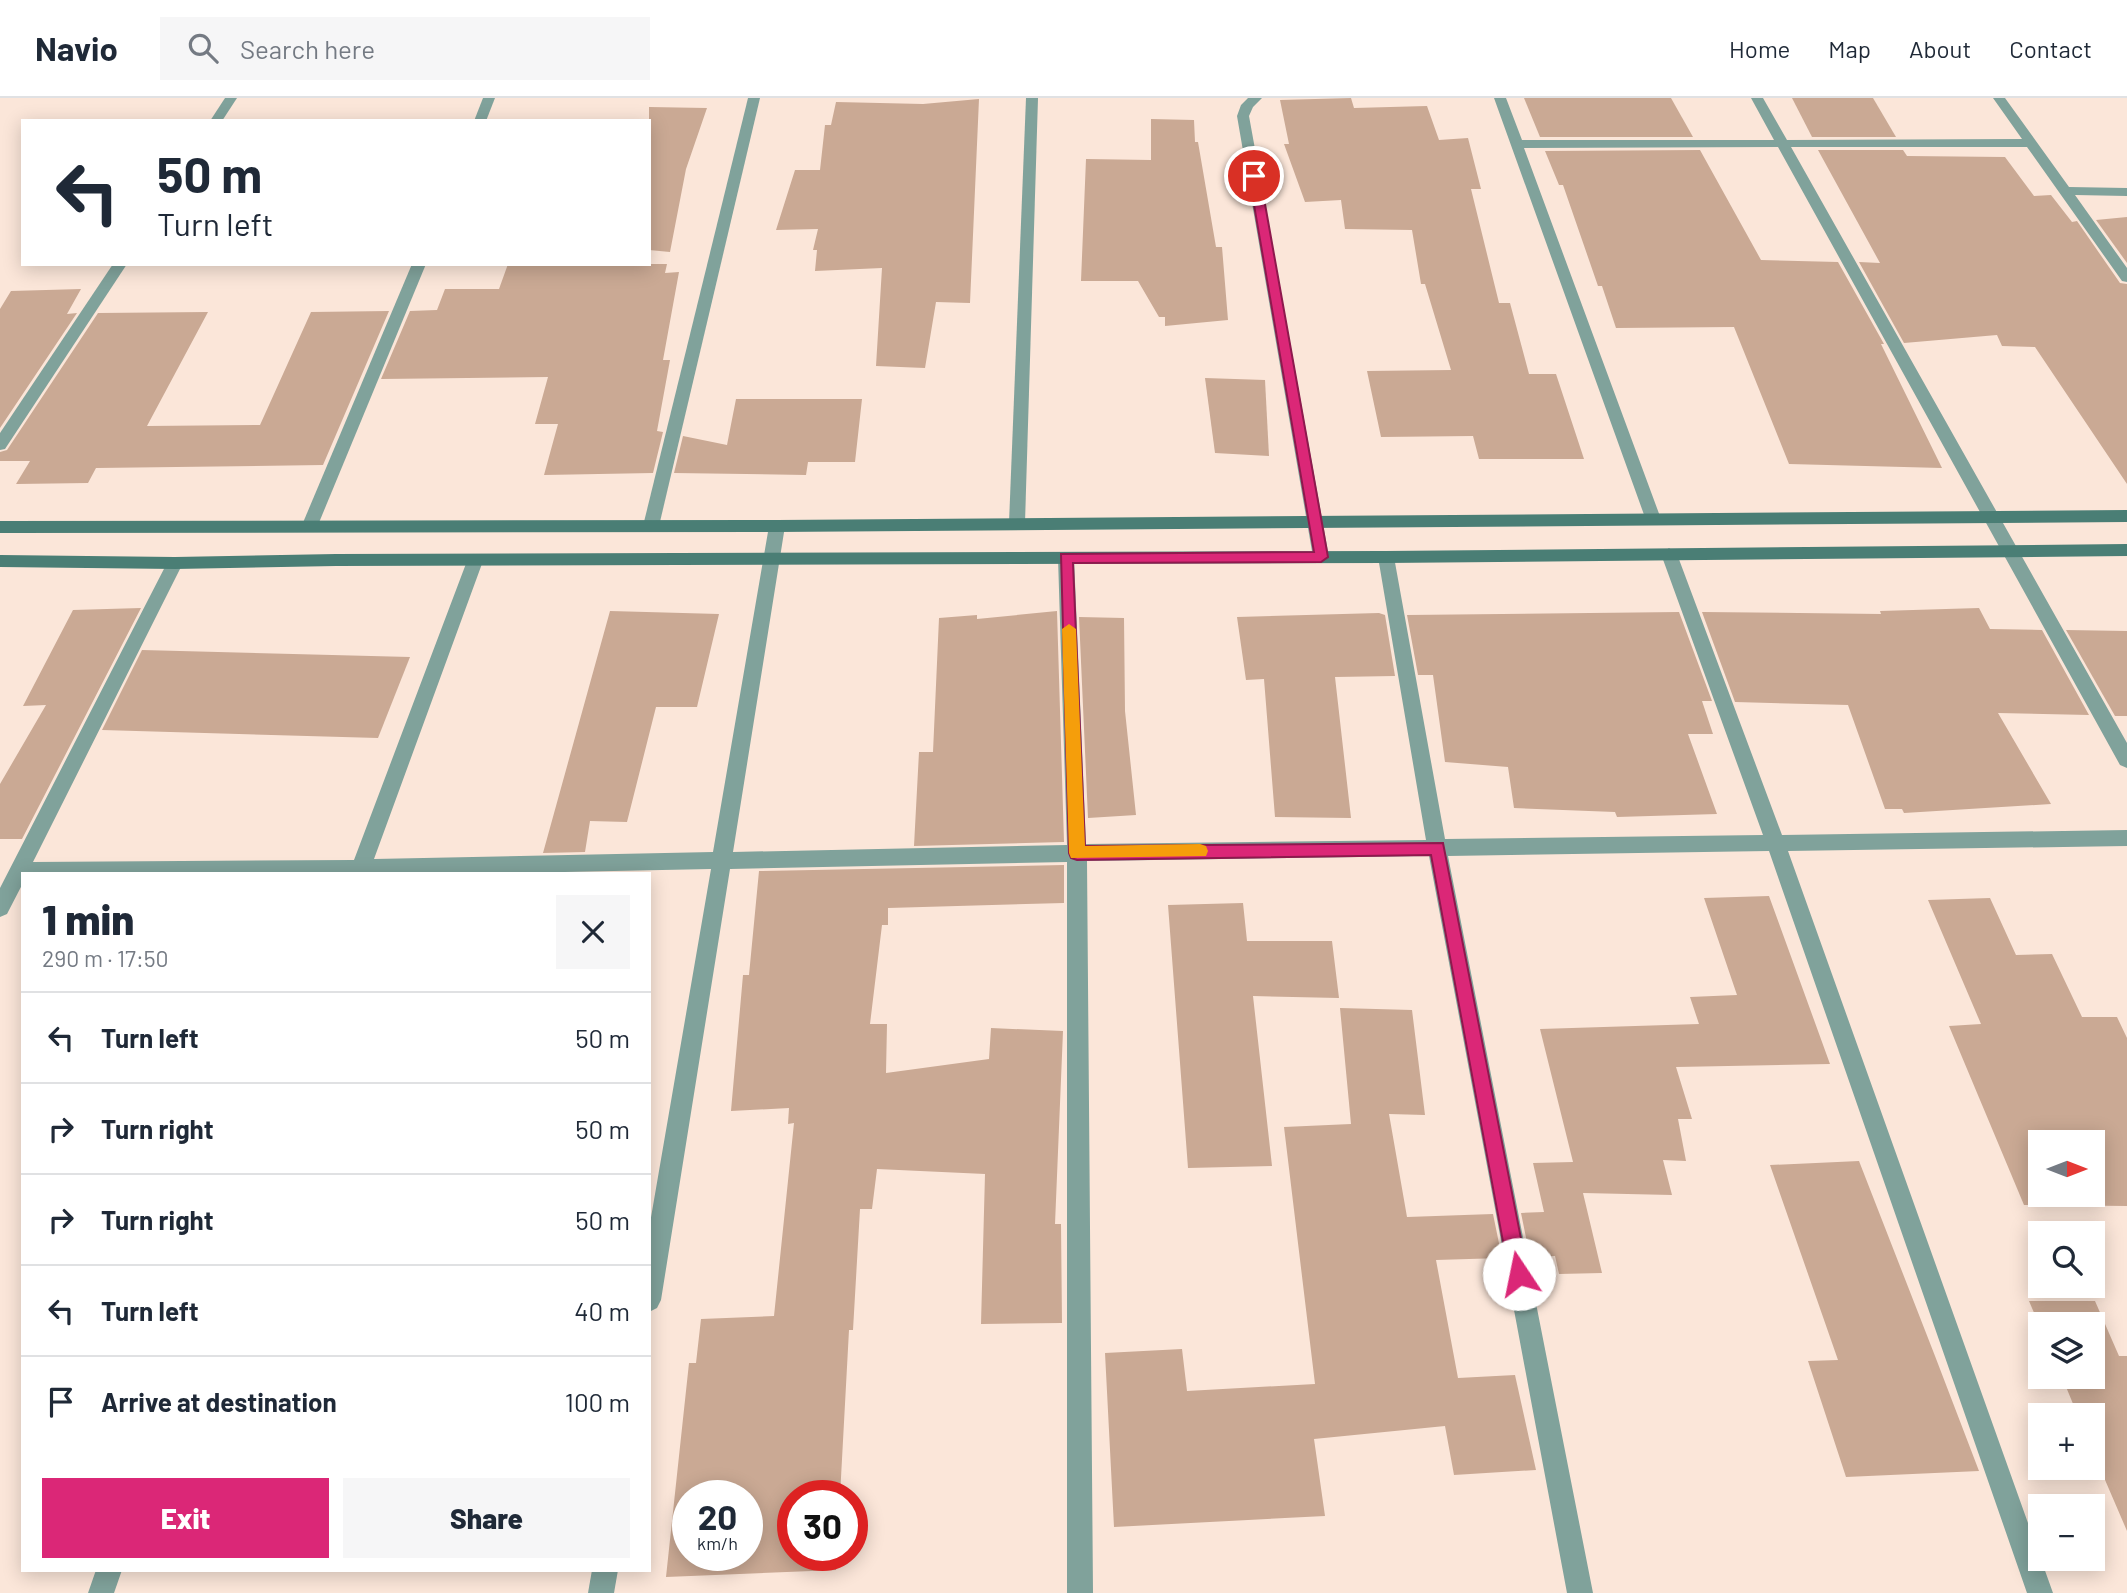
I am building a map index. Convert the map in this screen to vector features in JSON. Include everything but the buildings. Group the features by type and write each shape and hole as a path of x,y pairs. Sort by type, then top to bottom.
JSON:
{"main road":[{"path":"0,527 777,526 2127,516"},
{"path":"0,561 175,563 336,559 475,561 1386,557 2127,550"}],"street":[{"path":"217,119 231,98"},
{"path":"481,119 489,98"},
{"path":"651,526 754,98"},
{"path":"1017,523 1032,98"},
{"path":"1256,98 1247,105 1243,116 1321,557"},
{"path":"1500,98 1653,519"},
{"path":"1757,98 2127,760"},
{"path":"1999,98 2127,278"},
{"path":"1516,144 2031,143"},
{"path":"2066,191 2127,191"},
{"path":"0,445 119,266"},
{"path":"310,525 418,266"},
{"path":"651,1288 777,526"},
{"path":"1669,554 1776,844 2040,1593"},
{"path":"1386,557 1437,848 1580,1593"},
{"path":"1066,558 1077,853 1080,1593"},
{"path":"360,870 475,561"},
{"path":"0,908 175,563"},
{"path":"19,872 360,870 1077,853 2127,838"},
{"path":"101,1593 108,1572"},
{"path":"601,1593 605,1572"}],"slow traffic":[{"path":"1069,629 1077,853 1200,851"}],"route":[{"path":"1254,176 1321,557 1066,558 1077,853 1437,848 1519,1274"}]}
